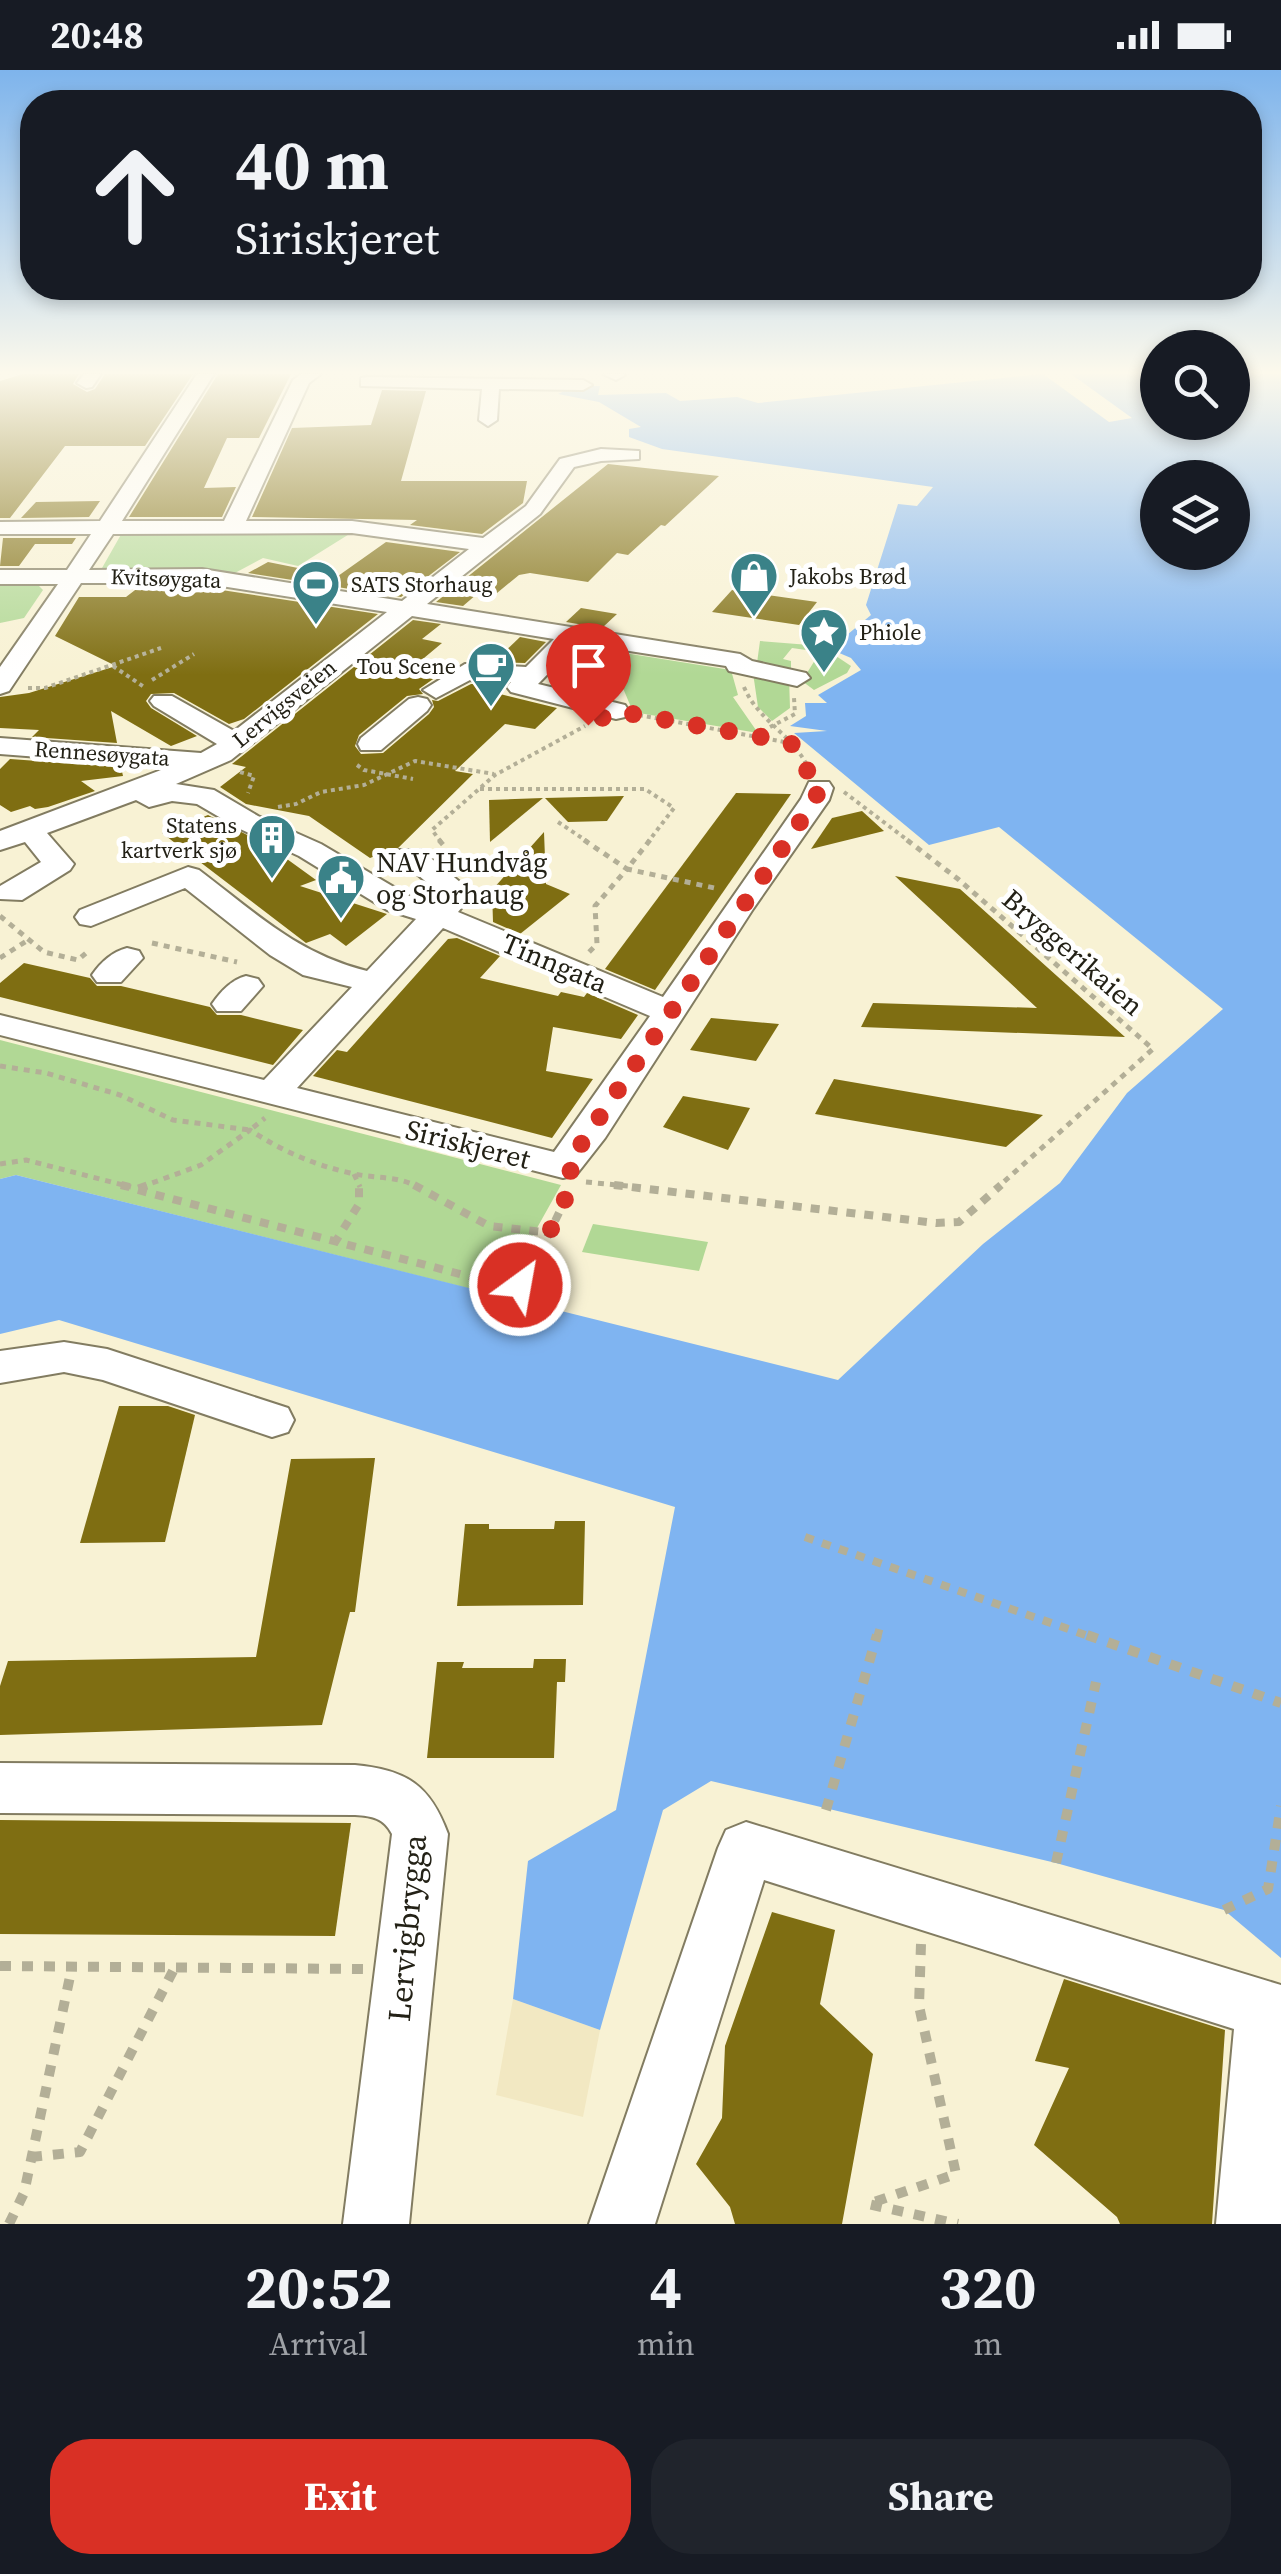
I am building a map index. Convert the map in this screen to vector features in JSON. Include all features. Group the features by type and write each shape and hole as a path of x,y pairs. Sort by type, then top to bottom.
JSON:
{"street":[{"path":"9,686 141,475"},
{"path":"232,525 256,475"},
{"name":"Lervigsveien","path":"0,841 220,757 532,510 558,475"},
{"path":"0,528 352,527 484,546"},
{"name":"Kvitsøygata","path":"0,578 202,576 740,661 738,666 796,678"},
{"path":"573,634 520,687 616,711"},
{"path":"371,744 427,697 465,672 530,676"},
{"path":"153,694 220,757"},
{"name":"Rennesøygata","path":"0,746 220,757"},
{"name":"Siriskjeret","path":"0,1025 563,1166 671,1014 738,908 829,788"},
{"name":"Tinngata","path":"0,853 159,794 187,792 204,796 248,822 310,850 398,903 517,946 671,1014"},
{"path":"11,893 59,864 38,840"},
{"path":"272,1092 452,900 452,887 410,856"},
{"path":"91,917 188,876 280,948 315,968 374,983"},
{"path":"0,1367 64,1357 108,1365 272,1420"},
{"name":"Lervigbrygga","path":"0,1788 387,1792 409,1807 420,1834 376,2224"},
{"path":"622,2224 746,1848 1266,2009 1250,2224"}],"path":[{"path":"9,686 45,688 160,648"},
{"path":"112,666 153,694 194,654"},
{"path":"738,666 751,708 790,742 829,788"},
{"path":"448,853 432,830 496,774 616,711 790,742"},
{"path":"220,757 254,776 246,796"},
{"path":"272,806 283,808 321,792 364,785 415,761 496,774"},
{"name":"Bryggerikaien","path":"552,1232 575,1178 936,1223 959,1222 1153,1048 958,879 829,788"},
{"path":"478,790 650,791 674,808 595,906 597,944"},
{"path":"558,822 627,869 719,889"},
{"path":"0,958 28,940"},
{"path":"0,1066 46,1073 120,1094 173,1120 250,1130 288,1155 354,1174 403,1179 490,1226 552,1232 528,1278 520,1285 506,1286 334,1244 26,1160 0,1164"},
{"path":"137,1189 201,1165 250,1130 276,1108 272,1092"},
{"path":"334,1244 362,1191 354,1174"},
{"path":"806,1537 1281,1702"},
{"path":"826,1810 882,1623"},
{"path":"1056,1863 1096,1682"},
{"path":"1224,1910 1268,1889 1281,1806"},
{"path":"922,1903 919,2006 956,2174 868,2204 958,2224"},
{"path":"0,1966 404,1969"},
{"path":"10,2224 24,2193 72,1968"},
{"path":"31,2157 80,2152 173,1970"}],"green space":[{"path":"123,531 351,533 298,566 263,558 233,574 102,568"},
{"path":"0,584 37,584 43,590 24,618 0,623"},
{"path":"833,640 827,650 851,666 847,673 814,690 802,681 820,652 792,648 783,659 791,661 791,669 757,663 760,641 822,646"},
{"path":"593,648 731,670 738,695 733,697 758,733 633,712 620,681 604,679 581,700 549,687"},
{"path":"753,673 789,677 790,708 772,721 758,707"},
{"path":"0,1040 561,1185 499,1296 16,1175 0,1179"},
{"path":"593,1224 708,1242 699,1271 582,1252"}],"sand":[{"path":"513,1999 600,2030 583,2117 496,2095"}],"water":[{"path":"844,475 1140,475 1140,570 1250,570 1250,475 1281,475 1281,1958 1224,1910 1056,1863 711,1781 663,1810 600,2030 513,1999 528,1861 616,1810 675,1507 59,1320 0,1334 0,1179 16,1175 838,1380 983,1244 1060,1183 1127,1093 1223,1009 999,827 929,845 794,733 827,731 790,726 806,716 805,703 827,703 818,695 861,670 851,658 830,649 871,615 866,605 898,504 917,506 933,487"}],"building":[{"path":"0,475 43,475 10,518 0,518"},
{"path":"155,475 210,475 204,488 236,487 222,517 129,517"},
{"path":"271,475 403,475 401,481 527,481 523,503 482,534 410,525 417,520 252,517"},
{"path":"595,475 719,476 665,526 661,525 628,555 617,553 588,582 530,573 519,575 497,593 477,594 463,606 436,602"},
{"path":"100,501 89,517 21,518 36,502"},
{"path":"3,538 76,538 72,544 35,544 19,566 0,566"},
{"path":"386,542 460,552 401,597 248,573 268,562 338,576"},
{"path":"139,587 202,587 378,614 244,719 229,724 174,693 151,694 146,701 151,708 197,736 171,746 111,711 117,743 32,737 39,730 0,728 0,697 29,693 116,666 55,636 79,597 126,597"},
{"path":"732,590 817,602 799,625 712,612"},
{"path":"581,608 617,614 602,628 566,622"},
{"path":"413,620 441,624 422,639 442,643 406,673 436,677 419,689 423,694 407,696 359,735 355,746 361,754 383,753 429,714 434,707 432,700 438,701 471,684 504,685 496,693 557,708 535,729 505,724 455,771 473,774 392,854 388,851 370,858 309,816 246,804 220,787 246,767 232,764"},
{"path":"520,637 546,642 525,663 494,662"},
{"path":"10,759 121,767 123,776 81,781 95,791 48,807 30,806 11,812 0,805 0,769"},
{"path":"736,793 791,794 655,990 605,969"},
{"path":"624,796 607,821 568,822 545,798"},
{"path":"543,798 490,842 489,800"},
{"path":"862,811 884,831 811,849 832,818"},
{"name":"Statens kartverk sjø","path":"208,815 269,846 316,880 300,886 387,914 346,946 330,934 306,943 162,833"},
{"path":"544,832 546,884 570,894 520,934 493,922 492,890"},
{"path":"895,876 960,889 1125,1037 861,1027 873,1003 1037,1008"},
{"path":"457,938 500,956 480,978 558,996 561,992 584,997 587,993 638,1015 621,1039 553,1027 546,1071 593,1079 552,1138 313,1076 337,1050 347,1052 448,939"},
{"path":"24,963 90,978 97,986 121,986 210,1007 217,1015 241,1015 303,1030 273,1065 0,997 0,983"},
{"path":"711,1018 779,1024 756,1061 690,1050"},
{"path":"834,1079 1043,1115 1006,1147 815,1114"},
{"path":"683,1096 750,1108 728,1150 663,1127"},
{"path":"119,1406 168,1406 195,1415 165,1542 80,1543"},
{"path":"375,1458 355,1612 350,1612 322,1725 0,1735 0,1686 8,1661 256,1657 291,1459"},
{"path":"555,1521 585,1521 583,1605 457,1606 465,1524 489,1524 489,1529 554,1529"},
{"path":"534,1659 566,1659 565,1682 557,1682 554,1758 427,1758 437,1662 464,1662 462,1668 533,1668"},
{"path":"0,1820 351,1823 335,1936 0,1934"},
{"path":"772,1912 835,1930 820,2004 873,2054 842,2224 735,2224 730,2207 696,2164 722,2118 725,2046"},
{"path":"1064,1979 1225,2030 1212,2224 1120,2224 1117,2217 1034,2145 1069,2068 1035,2061"}],"place":[{"name":"Jakobs Brød","path":"754,618"},
{"name":"SATS Storhaug","path":"316,626"},
{"name":"Phiole","path":"824,674"},
{"name":"Tou Scene","path":"491,708"},
{"name":"Statens kartverk sjø","path":"272,880"},
{"name":"NAV Hundvåg og Storhaug","path":"341,920"}],"route":[{"path":"520,1285 528,1278 565,1204 575,1178 567,1165 815,800 819,788 806,781 808,764 790,742 616,711 588,725"}]}
